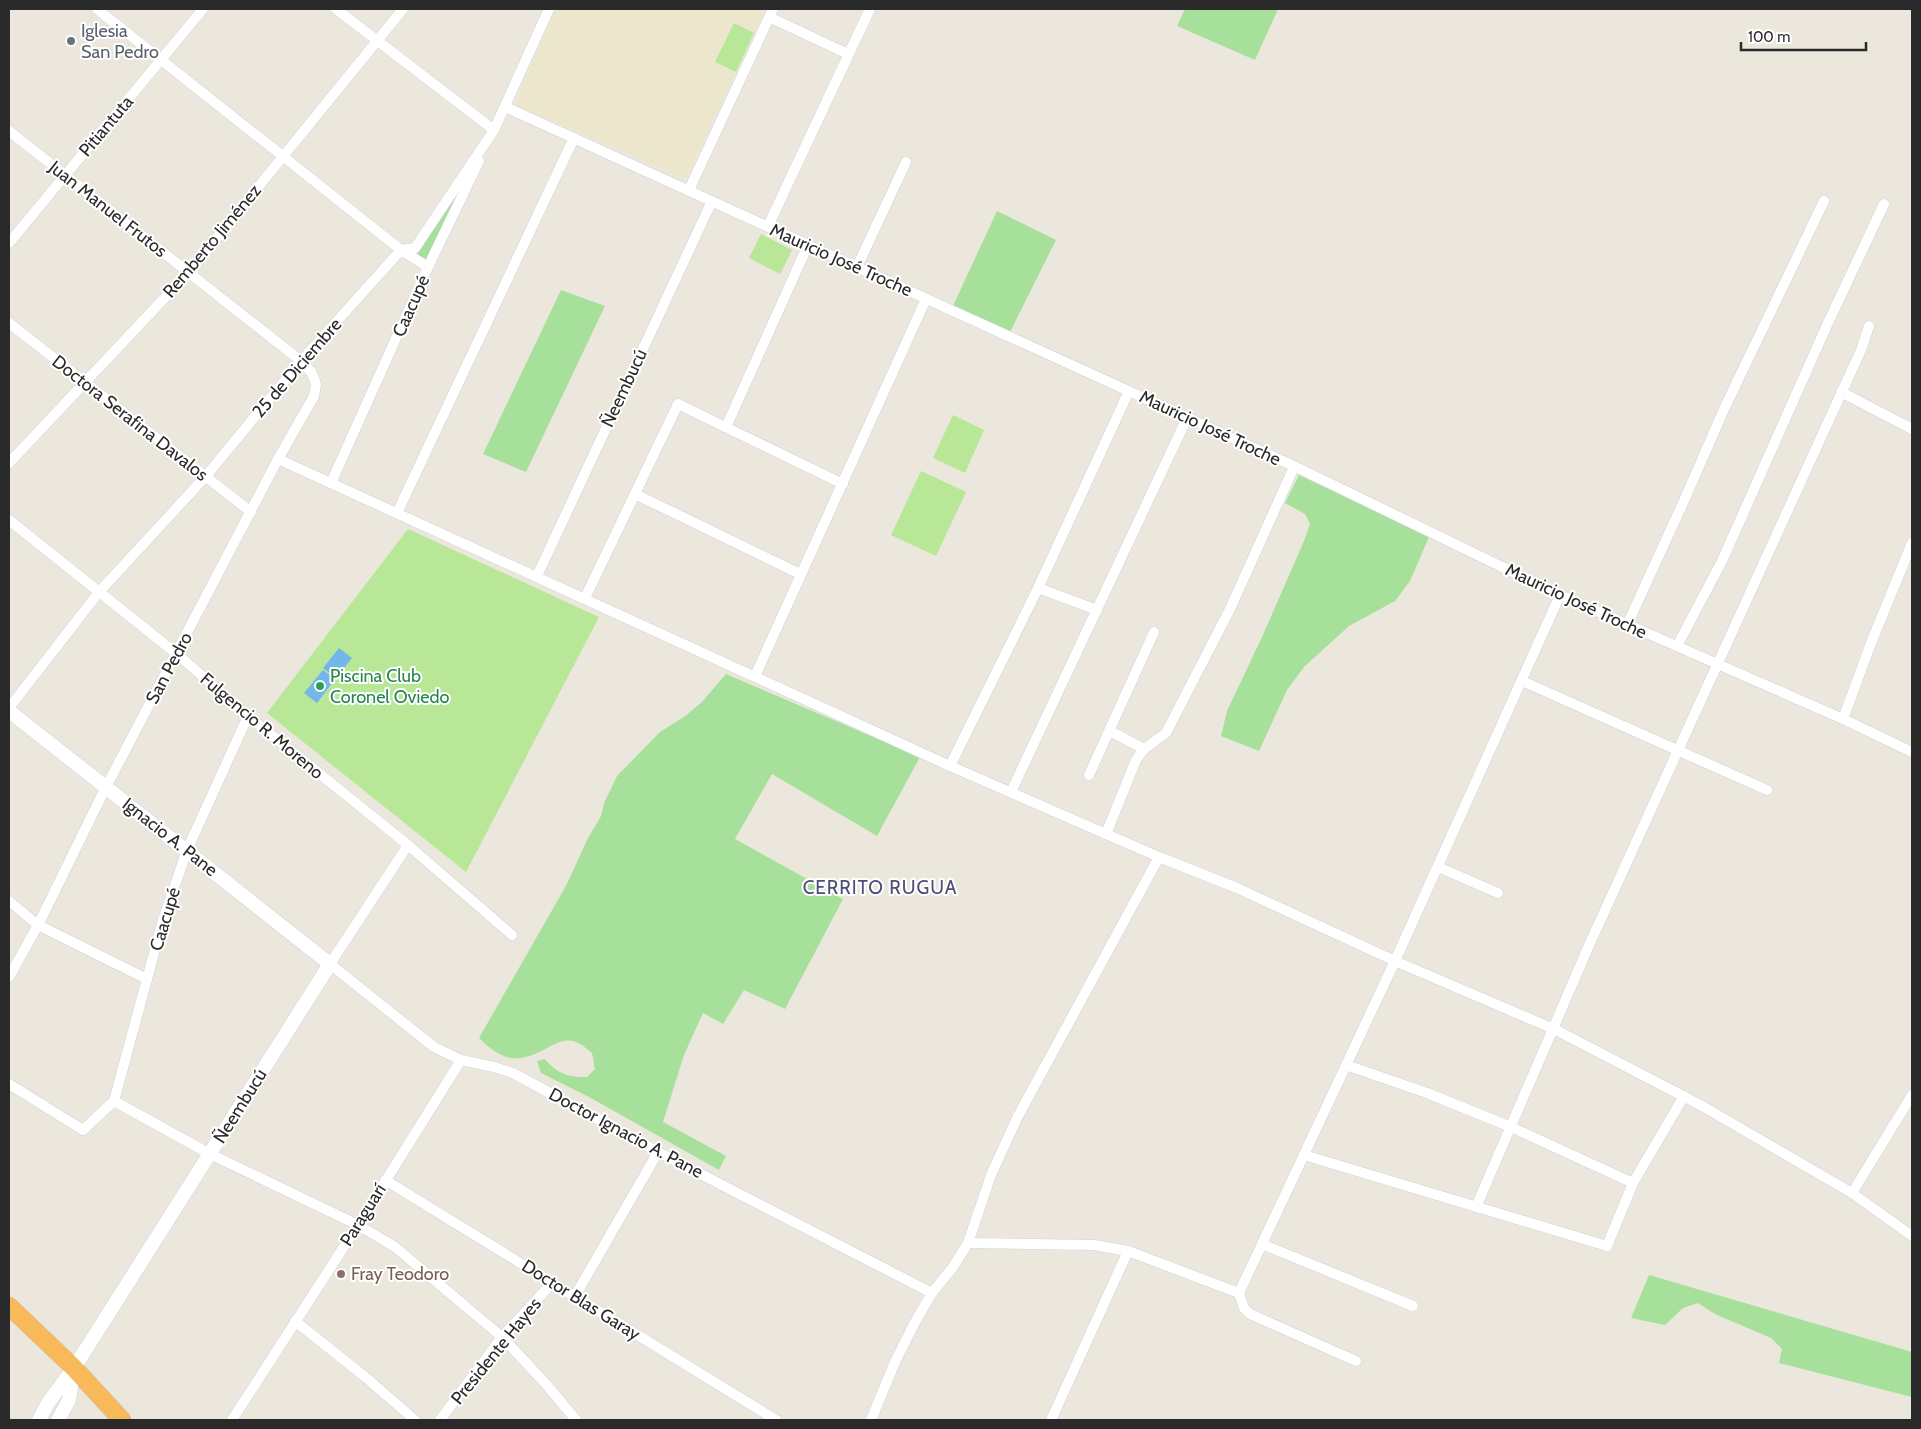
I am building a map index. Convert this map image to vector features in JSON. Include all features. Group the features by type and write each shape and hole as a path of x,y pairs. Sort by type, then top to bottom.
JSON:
{"highway":[{"path":"9,1306 74,1368 122,1420"}],"street":[{"path":"97,9 162,58 401,250 428,268"},
{"name":"Pitiantuta","path":"9,243 204,9"},
{"path":"336,9 494,130"},
{"name":"Remberto Jiménez","path":"9,463 189,272 403,9"},
{"name":"25 de Diciembre","path":"9,709 99,592 206,476 301,361 401,250 415,248 494,130 549,9"},
{"path":"768,226 870,9"},
{"path":"689,190 771,13 848,54"},
{"name":"Mauricio José Troche","path":"505,107 1294,467 1560,595 1843,719 1912,752"},
{"name":"Juan Manuel Frutos","path":"9,130 301,361"},
{"name":"Caacupé","path":"331,483 428,268 494,130"},
{"path":"396,512 574,138"},
{"path":"857,267 906,162"},
{"name":"Ñeembucú","path":"537,576 712,201"},
{"path":"1627,625 1684,503 1725,407 1824,201"},
{"path":"1677,646 1722,561 1884,204"},
{"path":"726,427 808,245"},
{"path":"755,676 926,299"},
{"name":"Doctora Serafina Davalos","path":"9,323 252,512"},
{"path":"1476,1207 1552,1028 1860,350 1869,326"},
{"name":"San Pedro","path":"9,977 38,925 106,787 252,512 278,459 314,396 316,384 312,373 301,361"},
{"path":"950,766 1038,588 1129,391"},
{"path":"1841,392 1912,429"},
{"path":"585,598 678,404 843,484"},
{"path":"1011,792 1187,418"},
{"path":"278,459 950,766 1159,857 1237,888 1395,961 1552,1028 1684,1096 1852,1193 1912,1236"},
{"path":"1106,834 1136,760 1144,749 1166,734 1230,609 1294,467"},
{"path":"635,494 800,574"},
{"name":"Fulgencio R. Moreno","path":"9,520 177,654 248,716 408,845 512,935"},
{"path":"1843,719 1871,643 1912,543"},
{"path":"1038,588 1097,610"},
{"path":"1238,1293 1395,961 1560,595"},
{"path":"1089,775 1154,632"},
{"path":"1522,681 1767,790"},
{"name":"Ignacio A. Pane","path":"9,709 330,964"},
{"name":"Caacupé","path":"114,1101 163,920 187,850 248,716"},
{"path":"1110,731 1144,749"},
{"name":"Ñeembucú","path":"40,1420 48,1404 74,1368 330,964 408,845"},
{"path":"871,1420 895,1362 932,1293 953,1267 968,1243 991,1176 1018,1116 1159,857"},
{"path":"1438,867 1498,893"},
{"path":"9,901 38,925 147,979"},
{"name":"Doctor Ignacio A. Pane","path":"330,964 434,1047 461,1060 494,1066 513,1073 658,1152 932,1293"},
{"name":"Paraguarí","path":"232,1420 358,1225 461,1060"},
{"path":"1346,1065 1427,1093 1511,1127 1633,1183"},
{"path":"9,1084 83,1130 114,1101 210,1154 358,1225 395,1247 502,1337 546,1384 576,1420"},
{"path":"1852,1193 1912,1095"},
{"path":"1304,1155 1607,1246 1633,1183 1684,1096"},
{"path":"575,1296 658,1152"},
{"name":"Doctor Blas Garay","path":"385,1180 775,1420"},
{"path":"968,1243 1094,1245 1128,1251 1238,1293 1244,1308 1250,1314 1356,1361"},
{"path":"1262,1244 1413,1306"},
{"path":"1051,1420 1128,1251"},
{"name":"Presidente Hayes","path":"440,1420 502,1337 553,1282"},
{"path":"295,1321 415,1420"},
{"path":"58,1420 69,1400 74,1368"}],"shaded area":[{"path":"556,9 765,9 686,178 514,105"}],"green space":[{"path":"1185,9 1278,9 1255,60 1177,26"},
{"path":"734,23 754,33 736,72 715,62"},
{"path":"469,171 427,261 417,255"},
{"path":"997,211 1056,240 1010,332 952,308"},
{"path":"761,234 792,250 780,274 749,258"},
{"path":"561,290 605,306 526,472 483,454"},
{"path":"953,415 984,430 965,473 933,458"},
{"path":"921,471 966,492 936,556 891,535"},
{"path":"1299,475 1429,537 1410,581 1395,601 1349,626 1304,667 1287,690 1259,751 1221,736 1227,711 1262,637 1310,524 1305,514 1285,503"},
{"path":"408,529 599,617 466,872 267,713"},
{"path":"726,674 920,757 877,836 772,774 735,839 843,899 785,1009 744,990 723,1024 703,1013 684,1055 663,1122 726,1156 719,1170 589,1097 541,1073 537,1061 545,1059 563,1074 574,1077 587,1077 595,1069 592,1053 580,1044 565,1041 528,1057 511,1058 496,1052 479,1038 567,884 587,840 601,816 604,803 617,776 660,732 684,717 702,702"},
{"path":"1649,1275 1912,1352 1912,1397 1779,1363 1782,1349 1771,1338 1715,1314 1698,1303 1683,1308 1665,1325 1631,1318"}],"water":[{"path":"339,648 352,658 336,678 323,668"},
{"name":"Piscina Club Coronel Oviedo","path":"323,670 335,679 317,703 304,693"}],"place":[{"name":"Iglesia San Pedro","path":"71,41"},
{"name":"Piscina Club Coronel Oviedo","path":"320,686"},
{"name":"Fray Teodoro","path":"341,1274"}],"district":[{"name":"CERRITO RUGUA","path":"880,887"}]}
